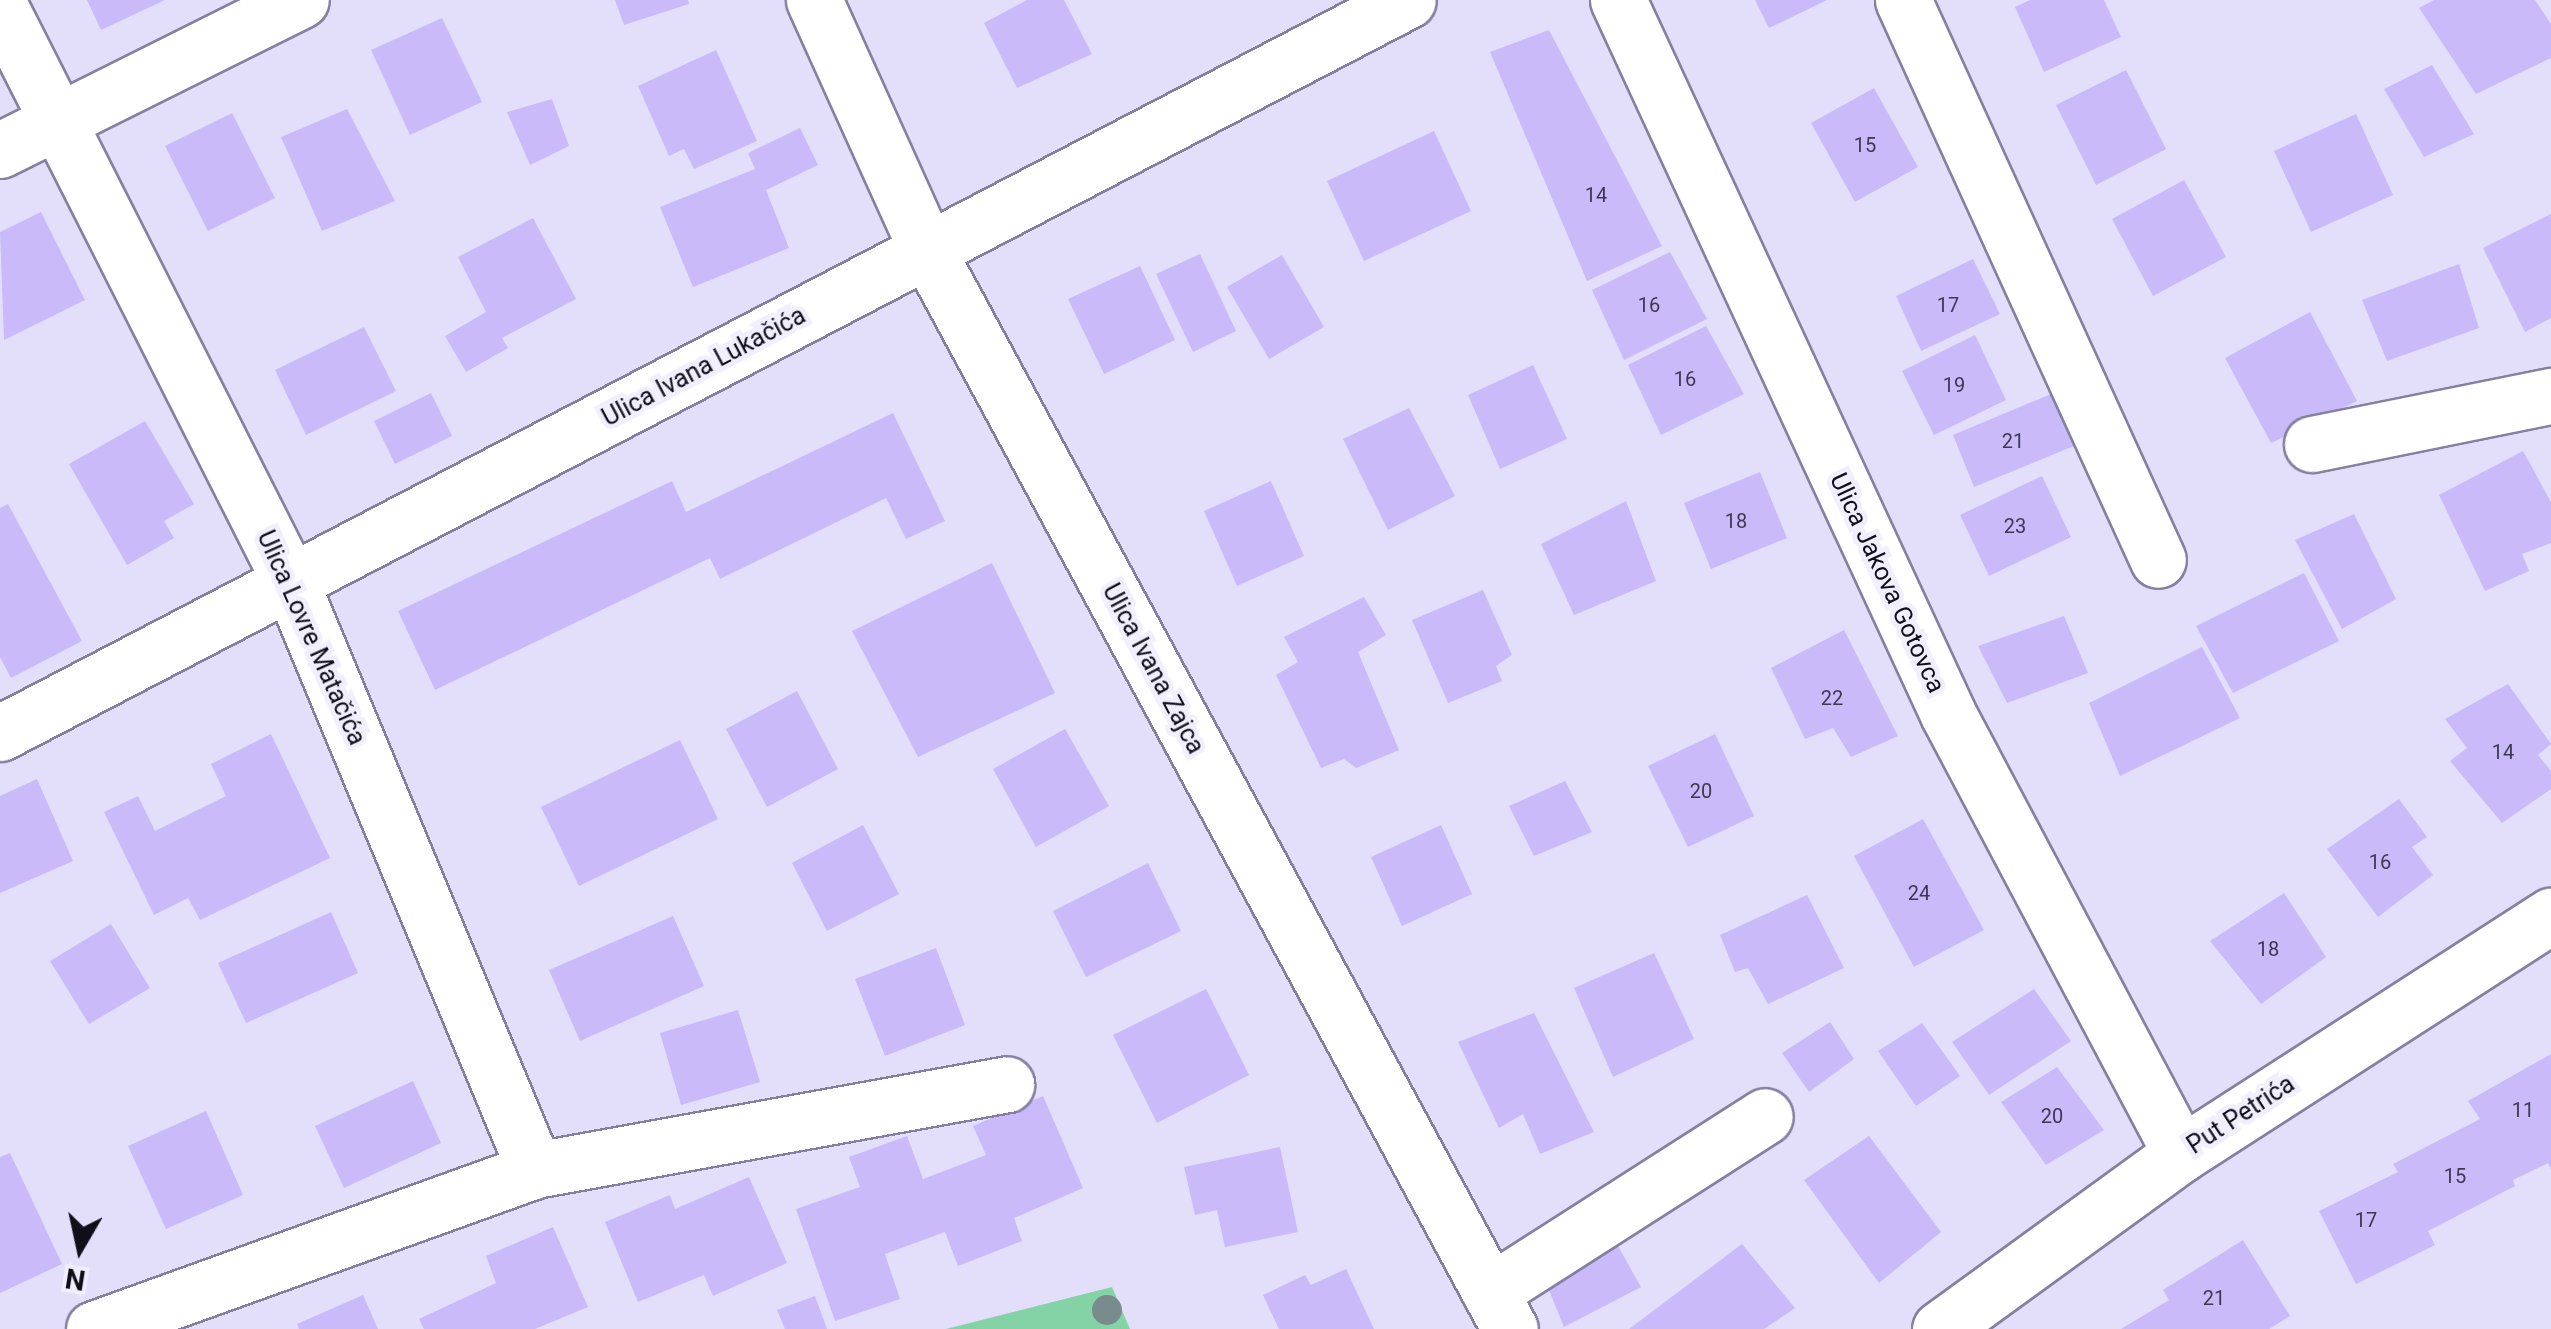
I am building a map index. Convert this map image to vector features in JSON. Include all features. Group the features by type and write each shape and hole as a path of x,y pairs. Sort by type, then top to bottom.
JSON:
{"street":[{"path":"0,150 301,0"},
{"name":"Ulica Ivana Zajca","path":"814,0 927,250 1500,1310"},
{"name":"Ulica Ivana Lukačića","path":"0,733 1408,0"},
{"name":"Ulica Jakova Gotovca","path":"1618,0 1948,714 2181,1154"},
{"path":"1903,0 2158,560"},
{"name":"Ulica Lovre Matačića","path":"0,8 291,583 535,1170"},
{"path":"2312,444 2551,396"},
{"name":"Put Petrića","path":"1940,1329 2181,1154 2551,916"},
{"path":"94,1329 535,1170 1006,1084"},
{"path":"1500,1310 1765,1116"}],"green space":[{"path":"1112,1287 1130,1329 946,1329"}],"building":[{"path":"87,0 165,0 101,30"},
{"path":"615,0 688,0 689,4 624,25"},
{"path":"1027,0 1064,0 1092,54 1017,88 984,23"},
{"path":"1755,0 1827,0 1769,28"},
{"path":"2030,0 2104,0 2121,37 2044,72 2015,7"},
{"path":"2434,0 2535,0 2551,24 2551,58 2476,94 2419,8"},
{"path":"442,18 482,102 410,135 371,50"},
{"path":"1549,30 1662,246 1587,281 1490,52"},
{"path":"716,50 757,141 694,169 684,149 669,156 638,86"},
{"path":"2432,65 2474,134 2424,157 2384,89"},
{"path":"2126,70 2166,149 2096,185 2056,105"},
{"path":"1874,88 1918,167 1855,202 1811,123"},
{"path":"552,99 569,146 530,165 507,112"},
{"path":"347,109 395,201 322,231 281,137"},
{"path":"232,113 275,198 208,231 165,146"},
{"path":"2356,114 2393,195 2311,232 2274,151"},
{"path":"800,128 818,165 766,190 789,248 693,287 660,207 755,169 748,153"},
{"path":"1434,131 1471,211 1364,261 1327,181"},
{"path":"2184,180 2226,257 2153,296 2112,219"},
{"path":"41,212 85,300 4,340 0,232"},
{"path":"2551,214 2551,318 2525,332 2483,248"},
{"path":"533,218 576,299 502,338 508,348 466,372 445,336 486,312 458,257"},
{"path":"1670,252 1707,319 1624,360 1592,290"},
{"path":"1200,254 1236,331 1193,352 1156,274"},
{"path":"1282,255 1324,327 1269,359 1227,287"},
{"path":"1973,259 2000,314 1921,351 1896,296"},
{"path":"2459,264 2479,328 2387,361 2362,300"},
{"path":"1140,266 1175,340 1104,374 1068,299"},
{"path":"2310,312 2357,401 2271,443 2225,358"},
{"path":"1706,326 1744,394 1661,435 1628,365"},
{"path":"364,327 396,391 306,435 275,370"},
{"path":"1975,335 2006,400 1934,435 1902,371"},
{"path":"1533,365 1567,439 1500,469 1468,395"},
{"path":"431,393 452,436 395,464 374,421"},
{"path":"2051,394 2074,446 1974,487 1953,435"},
{"path":"1409,408 1455,496 1388,530 1343,439"},
{"path":"893,413 945,521 906,539 886,498 720,579 710,558 435,690 398,611 672,481 686,512"},
{"path":"145,421 194,504 164,521 174,538 127,565 69,464"},
{"path":"2523,451 2551,502 2551,543 2522,554 2529,571 2485,591 2439,495"},
{"path":"1760,472 1787,538 1711,569 1684,503"},
{"path":"2042,476 2071,537 1989,576 1960,515"},
{"path":"1271,481 1304,556 1237,586 1204,511"},
{"path":"1626,501 1656,581 1574,615 1541,544"},
{"path":"8,504 82,641 11,678 0,657 0,508"},
{"path":"2354,514 2396,599 2342,629 2295,540"},
{"path":"992,563 1055,693 918,757 852,631"},
{"path":"2304,573 2339,641 2233,693 2196,626"},
{"path":"1483,590 1512,655 1496,666 1502,681 1448,703 1412,620"},
{"path":"1364,597 1386,635 1358,652 1399,750 1356,768 1344,759 1321,768 1276,675 1298,662 1284,637"},
{"path":"2064,616 2088,673 2007,703 1978,646"},
{"path":"1844,630 1898,736 1851,757 1833,728 1805,739 1771,668"},
{"path":"2202,647 2240,718 2120,776 2089,703"},
{"path":"2508,684 2551,744 2538,755 2551,771 2551,789 2502,823 2450,761 2467,748 2445,719"},
{"path":"797,691 838,769 767,807 726,729"},
{"path":"1065,729 1109,806 1036,847 993,769"},
{"path":"271,734 330,858 200,920 188,898 154,915 104,812 138,796 155,831 226,796 211,764"},
{"path":"1715,734 1754,816 1688,847 1648,766"},
{"path":"680,740 718,819 579,886 541,807"},
{"path":"37,779 73,861 0,893 0,796"},
{"path":"1565,781 1592,832 1534,856 1509,806"},
{"path":"2399,799 2427,837 2412,847 2433,875 2378,917 2327,849"},
{"path":"1923,819 1984,930 1914,967 1854,856"},
{"path":"863,825 899,894 827,931 792,863"},
{"path":"1441,825 1472,894 1402,926 1371,857"},
{"path":"1148,863 1181,931 1086,977 1053,911"},
{"path":"2284,893 2326,957 2261,1004 2210,941"},
{"path":"1807,895 1844,968 1768,1004 1748,968 1735,972 1720,935"},
{"path":"331,912 358,973 246,1023 218,963"},
{"path":"673,916 704,986 580,1041 549,970"},
{"path":"111,924 150,988 89,1024 50,961"},
{"path":"936,948 965,1025 885,1056 855,979"},
{"path":"1654,953 1694,1039 1613,1077 1574,988"},
{"path":"1206,989 1249,1075 1157,1123 1113,1035"},
{"path":"2034,989 2071,1041 1989,1095 1952,1042"},
{"path":"738,1010 760,1082 681,1105 660,1033"},
{"path":"1534,1013 1594,1132 1540,1154 1523,1114 1499,1128 1458,1042"},
{"path":"1830,1022 1854,1059 1809,1092 1782,1053"},
{"path":"1922,1023 1960,1076 1916,1106 1878,1051"},
{"path":"2551,1054 2551,1169 2548,1163 2513,1180 2515,1186 2428,1231 2435,1245 2356,1284 2319,1211 2398,1172 2393,1164 2480,1119 2468,1101"},
{"path":"2057,1067 2104,1130 2046,1165 2001,1102"},
{"path":"413,1081 441,1143 344,1188 315,1126"},
{"path":"1043,1096 1083,1188 1014,1218 1022,1241 958,1266 945,1232 885,1254 900,1299 835,1321 796,1209 860,1187 849,1157 907,1136 923,1179 986,1155 973,1126"},
{"path":"206,1111 243,1195 166,1229 128,1146"},
{"path":"1869,1136 1941,1232 1879,1283 1804,1180"},
{"path":"1280,1147 1298,1232 1225,1247 1217,1210 1195,1215 1184,1167"},
{"path":"10,1153 62,1264 0,1293 0,1157"},
{"path":"749,1177 787,1263 713,1296 704,1275 638,1302 605,1222 670,1195 675,1209"},
{"path":"553,1227 588,1307 535,1329 424,1329 419,1319 496,1283 486,1256"},
{"path":"2243,1240 2290,1316 2269,1329 2121,1329 2169,1300 2163,1290"},
{"path":"1742,1244 1795,1308 1764,1329 1629,1329"},
{"path":"1618,1246 1641,1287 1564,1327 1544,1278"},
{"path":"1346,1269 1374,1329 1279,1329 1263,1295 1305,1275 1311,1285"},
{"path":"363,1295 378,1329 299,1329 297,1324"},
{"path":"815,1296 827,1329 785,1329 777,1310"}]}
